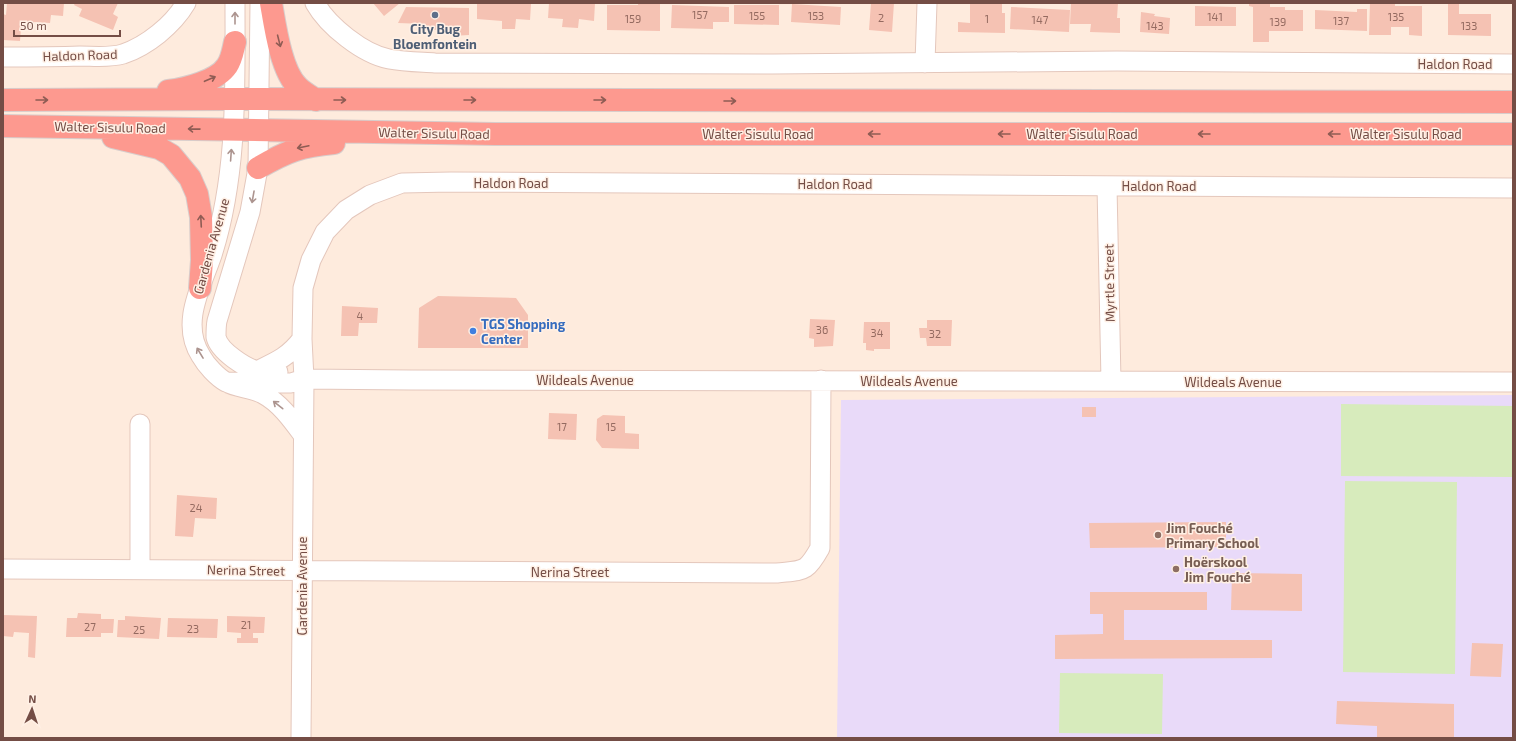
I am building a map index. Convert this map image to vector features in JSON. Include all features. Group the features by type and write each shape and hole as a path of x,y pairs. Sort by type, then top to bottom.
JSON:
{"highway":[{"path":"271,3 276,31 288,74 298,87 316,100"},
{"path":"104,100 171,91 198,84 216,76 227,66 235,42"},
{"name":"Walter Sisulu Road","path":"3,100 259,99 1513,102"},
{"name":"Walter Sisulu Road","path":"3,126 495,134 1513,134"},
{"path":"34,126 122,138 159,148 170,155 190,178 197,194 201,218 202,260 200,288"},
{"path":"258,168 280,154 301,147 323,144 495,134"}],"street":[{"name":"Haldon Road","path":"3,57 100,56 121,54 138,48 154,36 169,23 186,3"},
{"name":"Gardenia Avenue","path":"235,3 235,99 230,169 226,200 214,246 194,308 192,328 194,344 201,357 226,382 263,394 284,410 303,434"},
{"name":"Gardenia Avenue","path":"260,3 258,168 246,227 217,321 216,337 221,347 229,355 258,371 290,372 304,379 301,738"},
{"name":"Haldon Road","path":"315,3 329,22 352,42 366,50 388,59 443,63 765,64 1117,61 1513,64"},
{"path":"925,63 927,3"},
{"name":"Haldon Road","path":"304,379 302,339 303,288 311,260 325,232 346,210 370,195 402,183 452,182 1513,188"},
{"name":"Myrtle Street","path":"1107,186 1111,381"},
{"path":"258,371 283,359 295,349 302,339"},
{"path":"226,382 291,383 304,379"},
{"name":"Wildeals Avenue","path":"304,379 1513,382"},
{"name":"Nerina Street","path":"3,569 777,573 802,570 812,564 820,548 821,380"},
{"path":"140,424 140,569"}],"shaded area":[{"name":"Hoërskool Jim Fouché","path":"1513,395 1513,738 837,738 841,400"}],"green space":[{"path":"1341,404 1513,406 1513,477 1341,476"},
{"path":"1345,481 1457,482 1455,674 1343,672"},
{"path":"1060,673 1163,674 1162,734 1059,733"}],"building":[{"path":"7,3 64,3 63,16 51,15 50,23 34,22 34,28 21,28 20,41 3,40 3,14 6,15"},
{"path":"75,3 118,3 113,14 118,17 113,30 79,16 82,9 74,5"},
{"path":"373,3 400,3 384,16"},
{"path":"477,3 531,4 530,20 516,19 515,29 502,29 502,21 477,19"},
{"path":"549,3 595,3 594,21 579,19 578,28 562,27 563,19 548,18"},
{"path":"638,3 660,3 660,31 607,30 607,5 638,5"},
{"path":"871,3 894,3 892,32 869,30"},
{"path":"970,3 1002,3 1002,13 1005,13 1005,33 958,32 958,22 970,23"},
{"path":"1071,3 1118,3 1117,18 1120,18 1120,33 1090,32 1091,24 1070,24"},
{"path":"1249,3 1270,3 1270,7 1285,7 1285,10 1303,10 1303,31 1269,31 1269,42 1253,42 1253,7 1249,6"},
{"path":"1370,3 1395,3 1395,6 1422,6 1422,36 1409,35 1409,27 1391,27 1391,35 1369,35"},
{"path":"792,4 841,7 840,25 791,22"},
{"path":"1448,4 1459,4 1459,14 1491,14 1491,36 1448,35"},
{"path":"672,5 729,7 729,22 713,22 713,29 671,28"},
{"path":"734,5 779,5 779,25 734,24"},
{"path":"1195,6 1236,7 1236,26 1195,26"},
{"name":"City Bug Bloemfontein","path":"406,7 469,8 469,35 452,36 452,31 423,29 424,24 398,23"},
{"path":"1011,7 1070,10 1069,32 1010,29"},
{"path":"1357,9 1367,9 1367,31 1315,29 1315,10 1357,12"},
{"path":"1141,12 1155,14 1154,16 1170,18 1169,34 1140,32"},
{"name":"TGS Shopping Center","path":"438,296 516,298 528,315 528,348 418,348 419,308"},
{"path":"342,306 378,308 377,323 359,323 358,336 341,336"},
{"path":"810,319 835,320 833,346 814,347 814,339 809,338"},
{"path":"927,320 952,320 951,346 927,346 926,338 920,338 919,328 927,328"},
{"path":"864,322 890,322 890,349 874,349 874,351 866,350 866,343 863,343"},
{"path":"1082,407 1096,407 1096,417 1082,417"},
{"path":"549,413 577,414 576,440 548,439"},
{"path":"603,415 625,416 625,433 639,434 639,449 602,448 596,440 597,419"},
{"path":"177,495 217,498 216,519 195,518 193,537 175,536"},
{"name":"Jim Fouché Primary School","path":"1226,522 1226,547 1090,548 1089,523"},
{"path":"1232,573 1302,574 1302,611 1231,610"},
{"path":"1090,592 1207,592 1207,610 1124,610 1124,640 1272,640 1272,658 1055,659 1055,635 1103,634 1103,614 1090,614"},
{"path":"78,613 101,614 101,619 114,619 113,633 101,633 101,637 66,637 67,618 77,618"},
{"path":"3,615 37,616 35,658 28,657 29,633 14,632 13,637 3,636"},
{"path":"125,616 161,618 159,639 117,637 118,620 125,620"},
{"path":"227,616 265,617 264,633 253,633 253,638 258,638 258,643 237,643 237,638 241,638 241,633 227,632"},
{"path":"168,618 218,619 217,638 167,637"},
{"path":"1472,643 1503,644 1501,677 1470,676"},
{"path":"1337,701 1454,704 1454,738 1377,738 1377,726 1336,724"}],"place":[{"name":"City Bug Bloemfontein","path":"435,15"},
{"name":"TGS Shopping Center","path":"473,331"},
{"name":"Jim Fouché Primary School","path":"1158,535"},
{"name":"Hoërskool Jim Fouché","path":"1176,569"}]}
